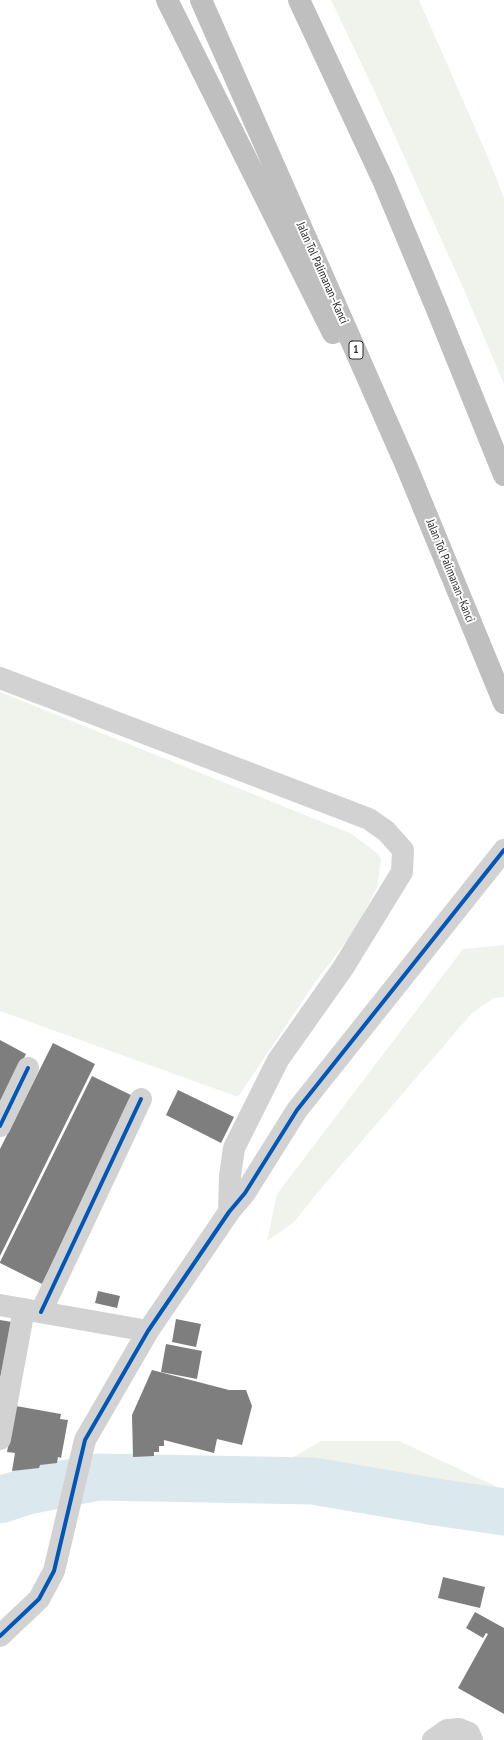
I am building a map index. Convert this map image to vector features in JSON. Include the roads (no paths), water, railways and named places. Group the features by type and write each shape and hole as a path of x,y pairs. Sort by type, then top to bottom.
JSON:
{"highway":[{"path":"167,0 368,405 406,465"},
{"name":"Jalan Tol Palimanan–Kanci","path":"201,0 406,465 504,703"},
{"path":"299,0 383,180 436,306 504,475"}],"street":[{"path":"0,678 369,819 386,831 403,850 402,872 343,968 278,1060 234,1148 230,1176 229,1212"},
{"path":"0,1636 39,1599 54,1571 85,1440 148,1331 229,1212 244,1193 297,1110 504,850"},
{"path":"0,1126 28,1068"},
{"path":"0,1439 32,1311 141,1100"},
{"path":"0,1305 148,1331"},
{"path":"433,1740 447,1730 459,1729 469,1733 472,1740"}],"waterway":[{"path":"0,1500 28,1491 98,1477 313,1481 504,1512"}]}
